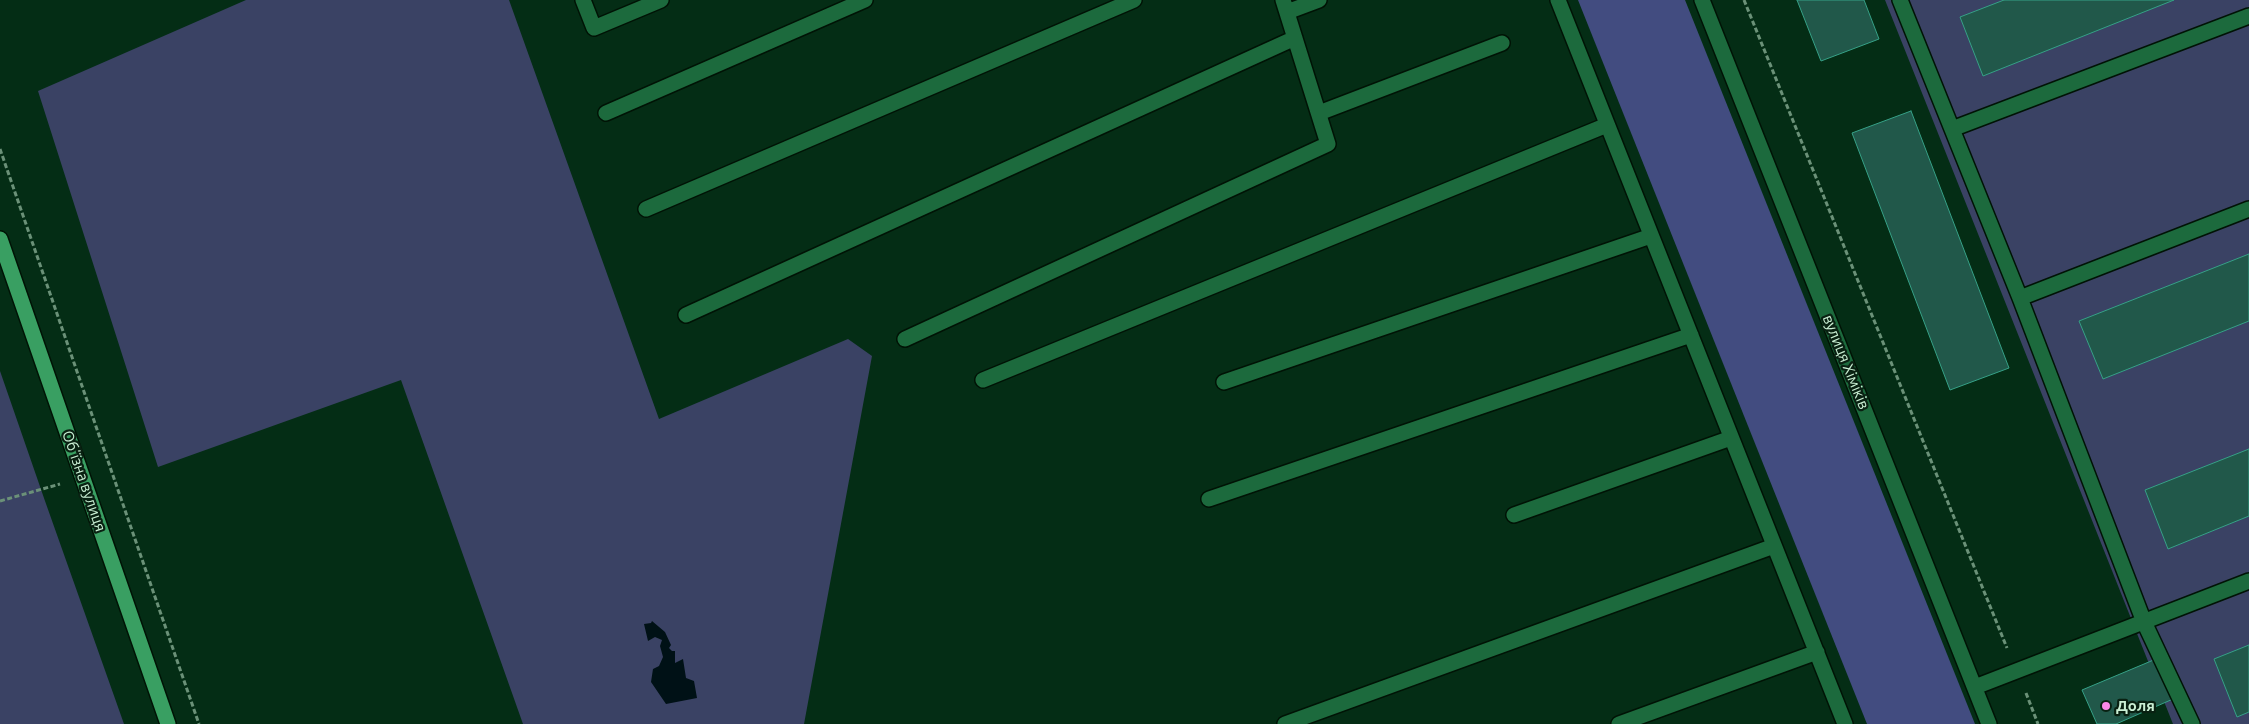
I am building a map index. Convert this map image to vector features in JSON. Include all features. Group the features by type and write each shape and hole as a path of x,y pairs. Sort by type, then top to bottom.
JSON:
{"main road":[{"name":"Обʼїзна вулиця","path":"0,239 168,724"}],"street":[{"path":"583,0 594,28 661,0"},
{"path":"606,113 865,0"},
{"path":"646,208 1134,0"},
{"path":"905,339 1328,144 1285,6 1319,0"},
{"path":"1558,0 1845,724"},
{"name":"вулиця Хіміків","path":"1702,0 1989,724"},
{"path":"1900,0 2020,298 2144,622 2192,724"},
{"path":"1952,129 2249,16"},
{"path":"686,316 1295,38"},
{"path":"1319,113 1502,43"},
{"path":"983,380 1607,125"},
{"path":"2020,298 2249,209"},
{"path":"1224,382 1651,236"},
{"path":"1209,499 1690,335"},
{"path":"1514,515 1732,438"},
{"path":"1285,724 1774,546"},
{"path":"1975,688 2249,581"},
{"path":"1619,724 1817,652"}],"path":[{"path":"1744,0 2038,724"},
{"path":"0,149 198,724"},
{"path":"0,501 83,478"}],"shaded area":[{"path":"246,0 509,0 659,419 848,339 872,356 804,724 523,724 401,380 158,467 38,91"},
{"path":"1578,0 1685,0 1975,724 1867,724"},
{"path":"1885,0 2249,0 2249,724 2173,724"},
{"path":"0,371 45,501 124,724 0,724"},
{"path":"652,621 665,632 671,645 669,648 675,651 675,663 683,659 686,678 694,681 697,698 666,704 651,682 653,669 659,666 663,657 660,646 662,640 655,637 648,641 644,624 651,623"}],"building":[{"path":"1797,0 1864,0 1879,39 1821,61"},
{"path":"2004,0 2174,0 1983,76 1960,17"},
{"path":"1911,111 2009,368 1950,390 1852,133"},
{"path":"2249,254 2249,321 2103,379 2079,321"},
{"path":"2249,449 2249,516 2168,549 2145,490"},
{"path":"2249,645 2249,712 2237,717 2214,659"},
{"path":"2156,659 2173,699 2116,724 2097,724 2082,690"}],"place":[{"name":"Доля","path":"2106,706"}]}
